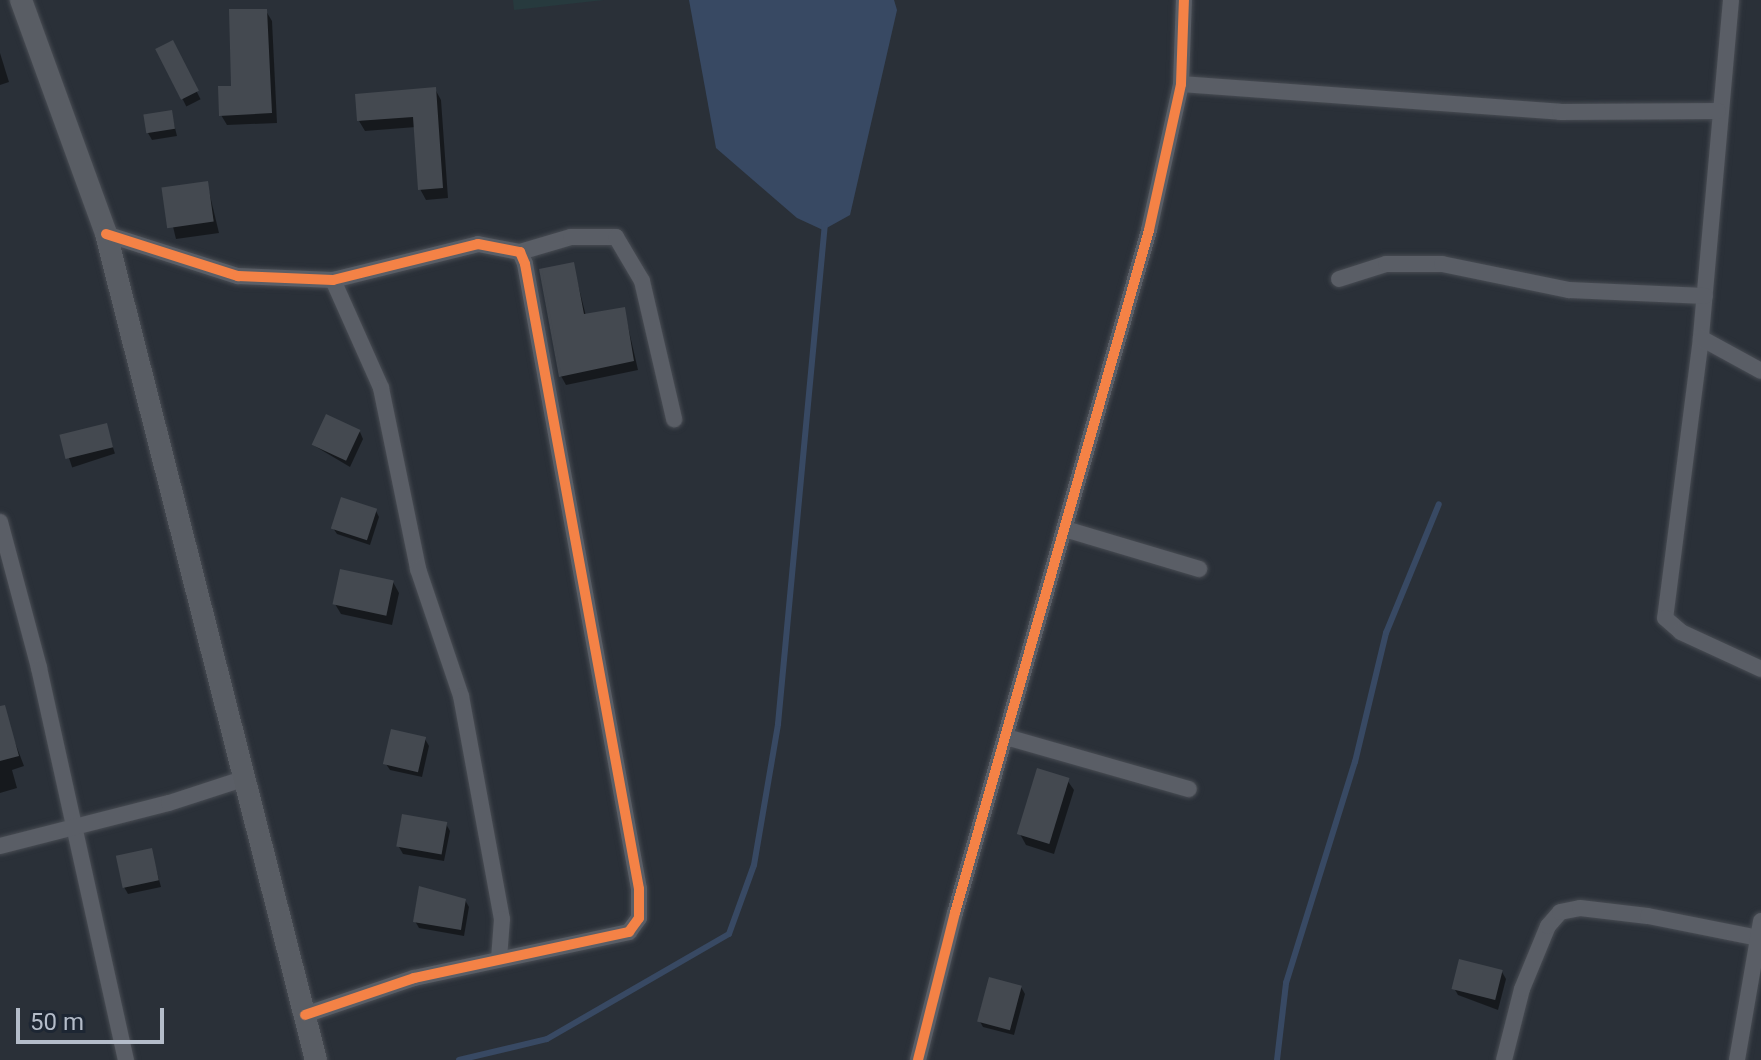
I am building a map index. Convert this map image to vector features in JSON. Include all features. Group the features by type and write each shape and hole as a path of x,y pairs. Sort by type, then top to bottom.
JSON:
{"main road":[{"path":"21,0 106,234 316,1060"}],"street":[{"path":"918,1060 1006,737 1122,334 1181,84 1184,0"},
{"path":"1731,0 1718,111 1701,338 1665,618 1681,632 1761,669"},
{"path":"1181,84 1560,112 1718,111"},
{"path":"106,234 238,276 333,280 478,244 520,252 571,237 616,237 642,281 674,419"},
{"path":"305,1015 414,978 629,932 639,918 639,889 520,252"},
{"path":"1339,279 1386,264 1442,264 1569,290 1705,296"},
{"path":"333,280 381,388 418,569 461,696 502,919 499,959"},
{"path":"1701,338 1761,371"},
{"path":"0,522 39,668 71,829 126,1060"},
{"path":"1065,529 1199,569"},
{"path":"1006,737 1189,789"},
{"path":"0,846 71,829 243,779"},
{"path":"1504,1060 1522,989 1548,926 1560,912 1580,908 1648,916 1758,938"},
{"path":"1737,1060 1761,921"}],"green space":[{"path":"513,0 604,0 514,10"}],"water":[{"path":"689,0 894,0 897,10 850,215 823,230 797,218 716,148"}],"building":[{"path":"229,9 267,9 272,113 219,116 218,86 231,86"},
{"path":"173,40 199,91 181,100 155,49"},
{"path":"436,87 443,188 418,190 413,117 357,121 355,94"},
{"path":"172,110 175,129 146,133 143,115"},
{"path":"208,181 214,222 167,228 161,188"},
{"path":"574,262 584,314 625,307 634,361 559,377 539,269"},
{"path":"326,414 360,430 346,461 312,445"},
{"path":"107,423 113,447 66,459 59,435"},
{"path":"341,497 377,509 367,540 331,528"},
{"path":"340,569 394,580 386,616 333,604"},
{"path":"5,705 19,756 0,761 0,706"},
{"path":"391,729 426,737 418,772 383,764"},
{"path":"1037,768 1070,778 1049,844 1017,834"},
{"path":"402,814 447,822 442,854 396,846"},
{"path":"152,848 159,880 123,888 116,856"},
{"path":"419,886 466,899 461,930 413,922"},
{"path":"1459,959 1503,970 1495,1000 1452,989"},
{"path":"989,977 1022,986 1010,1030 977,1021"}],"waterway":[{"path":"459,1060 547,1039 729,934 754,865 778,724 825,223"},
{"path":"1277,1060 1286,983 1355,762 1386,633 1439,504"}],"cycle path":[{"path":"918,1060 955,913 1149,230 1181,84 1184,0"},
{"path":"106,234 238,276 333,280 478,244 520,252 525,264 639,889 639,918 629,932 414,978 305,1015"}]}
